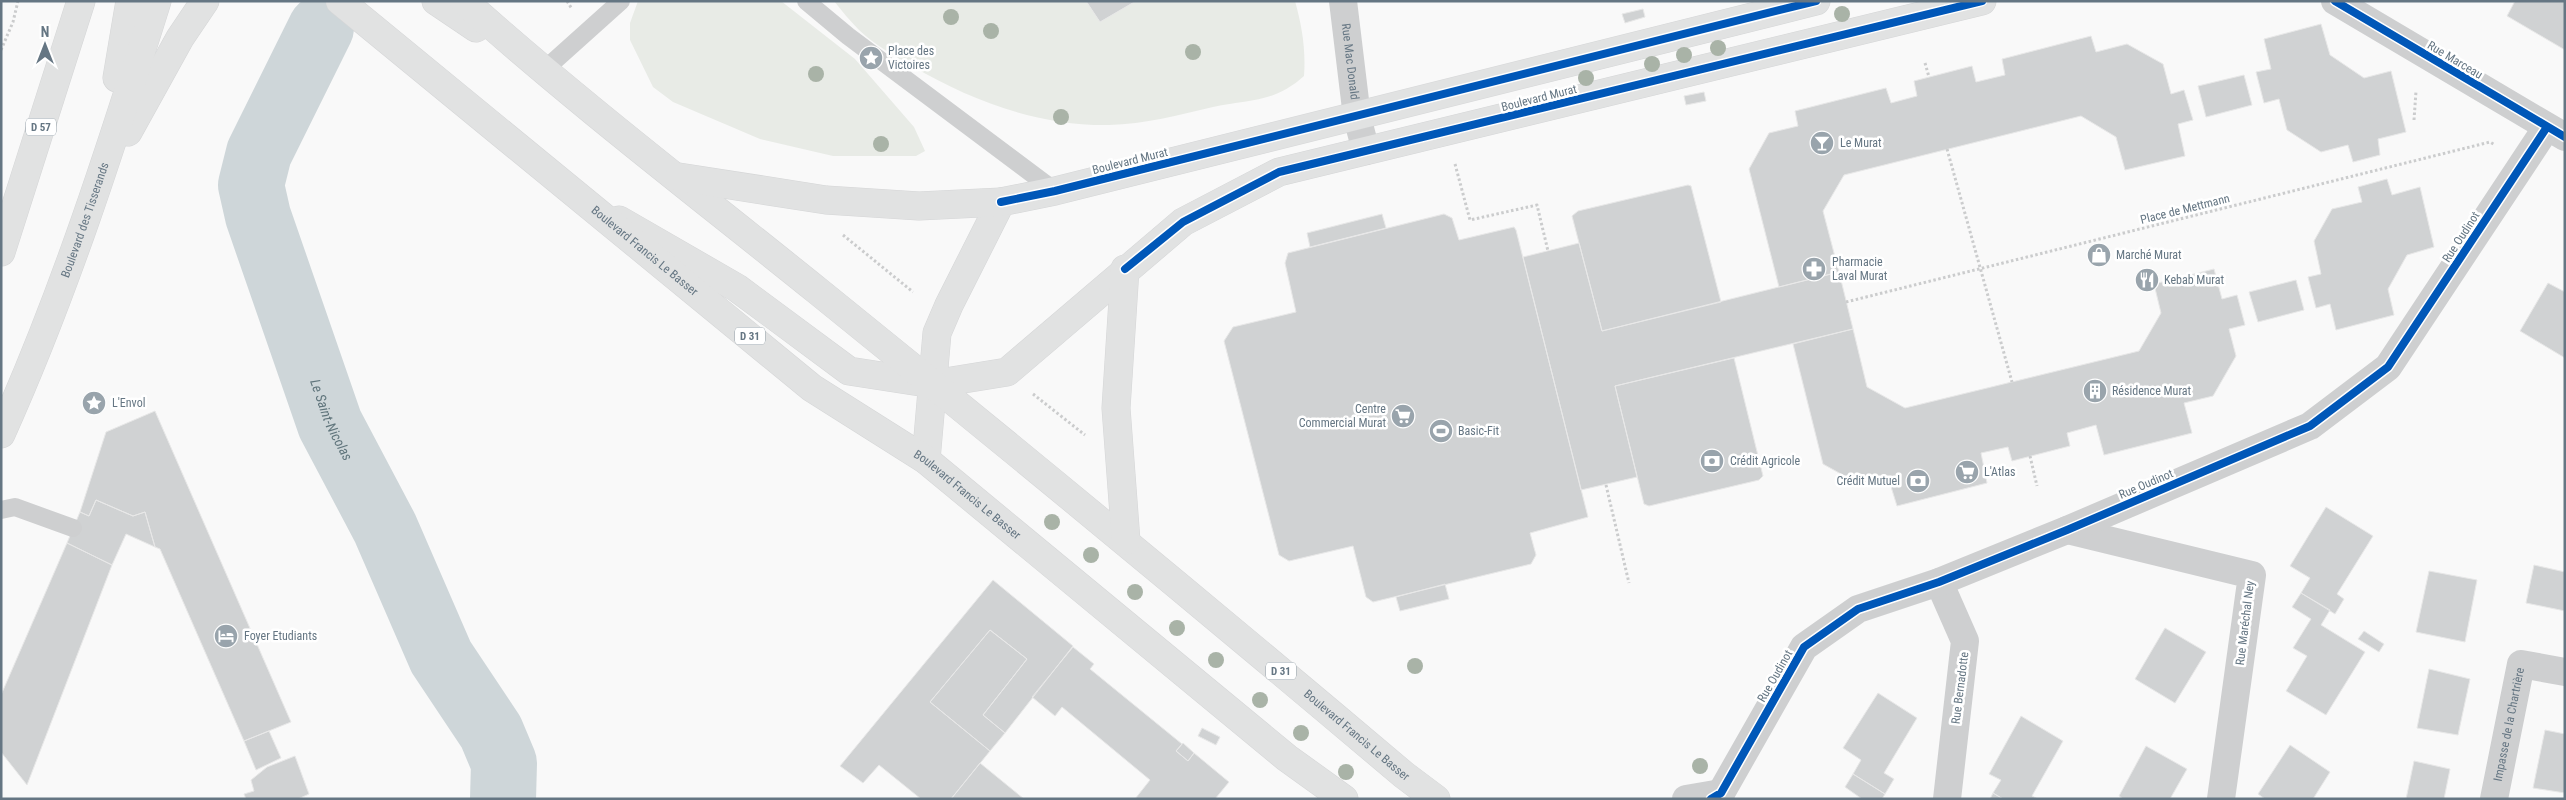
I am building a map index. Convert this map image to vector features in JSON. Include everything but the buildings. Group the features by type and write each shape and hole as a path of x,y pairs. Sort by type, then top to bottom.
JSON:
{"main road":[{"name":"D 57","path":"1,252 81,1"},
{"path":"100,183 130,1"},
{"name":"Boulevard des Tisserands","path":"1,434 24,383 100,183 156,1"},
{"path":"100,183 180,38 205,1"},
{"name":"Boulevard Francis Le Basser","path":"340,1 812,388 926,460 1288,758 1344,799"},
{"path":"436,1 542,71"},
{"name":"Boulevard Francis Le Basser","path":"464,1 542,71 677,177 1126,541 1404,776 1436,799"},
{"path":"476,1 542,71"},
{"name":"Boulevard Murat","path":"677,177 826,200 919,206 1001,202 1055,191 1356,117 1816,1"},
{"name":"Boulevard Murat","path":"932,384 1007,372 1125,269 1183,222 1279,172 1982,1"},
{"name":"Boulevard Francis Le Basser","path":"583,199 737,288 849,371 932,384"},
{"path":"926,460 937,333 943,317 1001,202"},
{"path":"1125,269 1116,408 1126,541"}],"street":[{"name":"Rue Mac Donald","path":"1343,1 1356,117 1366,151"},
{"name":"Rue Marceau","path":"2335,1 2556,132"},
{"name":"Rue Oudinot","path":"1686,799 1719,797 1804,647 1858,609 1939,582 2067,530 2310,426 2388,367 2525,161 2556,132"},
{"name":"Rue Maréchal Ney","path":"2067,530 2252,575 2221,799"},
{"name":"Rue Bernadotte","path":"1939,582 1965,641 1947,799"},
{"name":"Impasse de la Chartrière","path":"2494,799 2521,664 2565,672"}],"lane":[{"path":"542,71 621,1"},
{"path":"806,1 848,36 1055,191"},
{"path":"1,510 16,507 73,528"}],"path":[{"path":"1,50 14,22 18,1"},
{"path":"1925,63 1929,77"},
{"path":"2414,120 2416,91"},
{"path":"1947,149 2012,382"},
{"path":"1459,178 1470,220 1537,205 1548,251"},
{"path":"840,232 913,292"},
{"path":"1032,393 1089,438"},
{"path":"2030,456 2037,486"},
{"path":"1606,484 1629,583"}],"shaded area":[{"path":"638,1 781,1 855,59 914,127 925,151 916,156 833,156 760,139 673,102 653,87 630,40 630,23"},
{"path":"834,1 1086,1 1100,22 1136,1 1295,1 1303,38 1304,76 1293,85 1272,96 1162,119 1109,125 1057,121 1006,109 935,79 884,50 871,40 856,27"}],"waterway":[{"name":"Le Saint-Nicolas","path":"321,28 259,153 251,185 258,216 330,424 385,528 441,657 491,732 504,763 503,799"}],"cycle path":[{"path":"1001,202 1055,191 1816,1"},
{"path":"1125,269 1183,222 1279,172 1982,1"},
{"path":"2335,1 2565,137"},
{"path":"1711,799 1721,793 1804,647 1858,609 1939,582 2067,530 2310,426 2388,367 2547,127"}],"place":[{"name":"Place des Victoires","path":"871,58"},
{"name":"Le Murat","path":"1822,143"},
{"name":"Marché Murat","path":"2099,255"},
{"name":"Pharmacie Laval Murat","path":"1814,269"},
{"name":"Kebab Murat","path":"2147,280"},
{"name":"Résidence Murat","path":"2095,391"},
{"name":"L'Envol","path":"94,403"},
{"name":"Centre Commercial Murat","path":"1403,416"},
{"name":"Basic-Fit","path":"1441,431"},
{"name":"Crédit Agricole","path":"1712,461"},
{"name":"L'Atlas","path":"1967,472"},
{"name":"Crédit Mutuel","path":"1918,481"},
{"name":"Foyer Etudiants","path":"226,636"}]}
